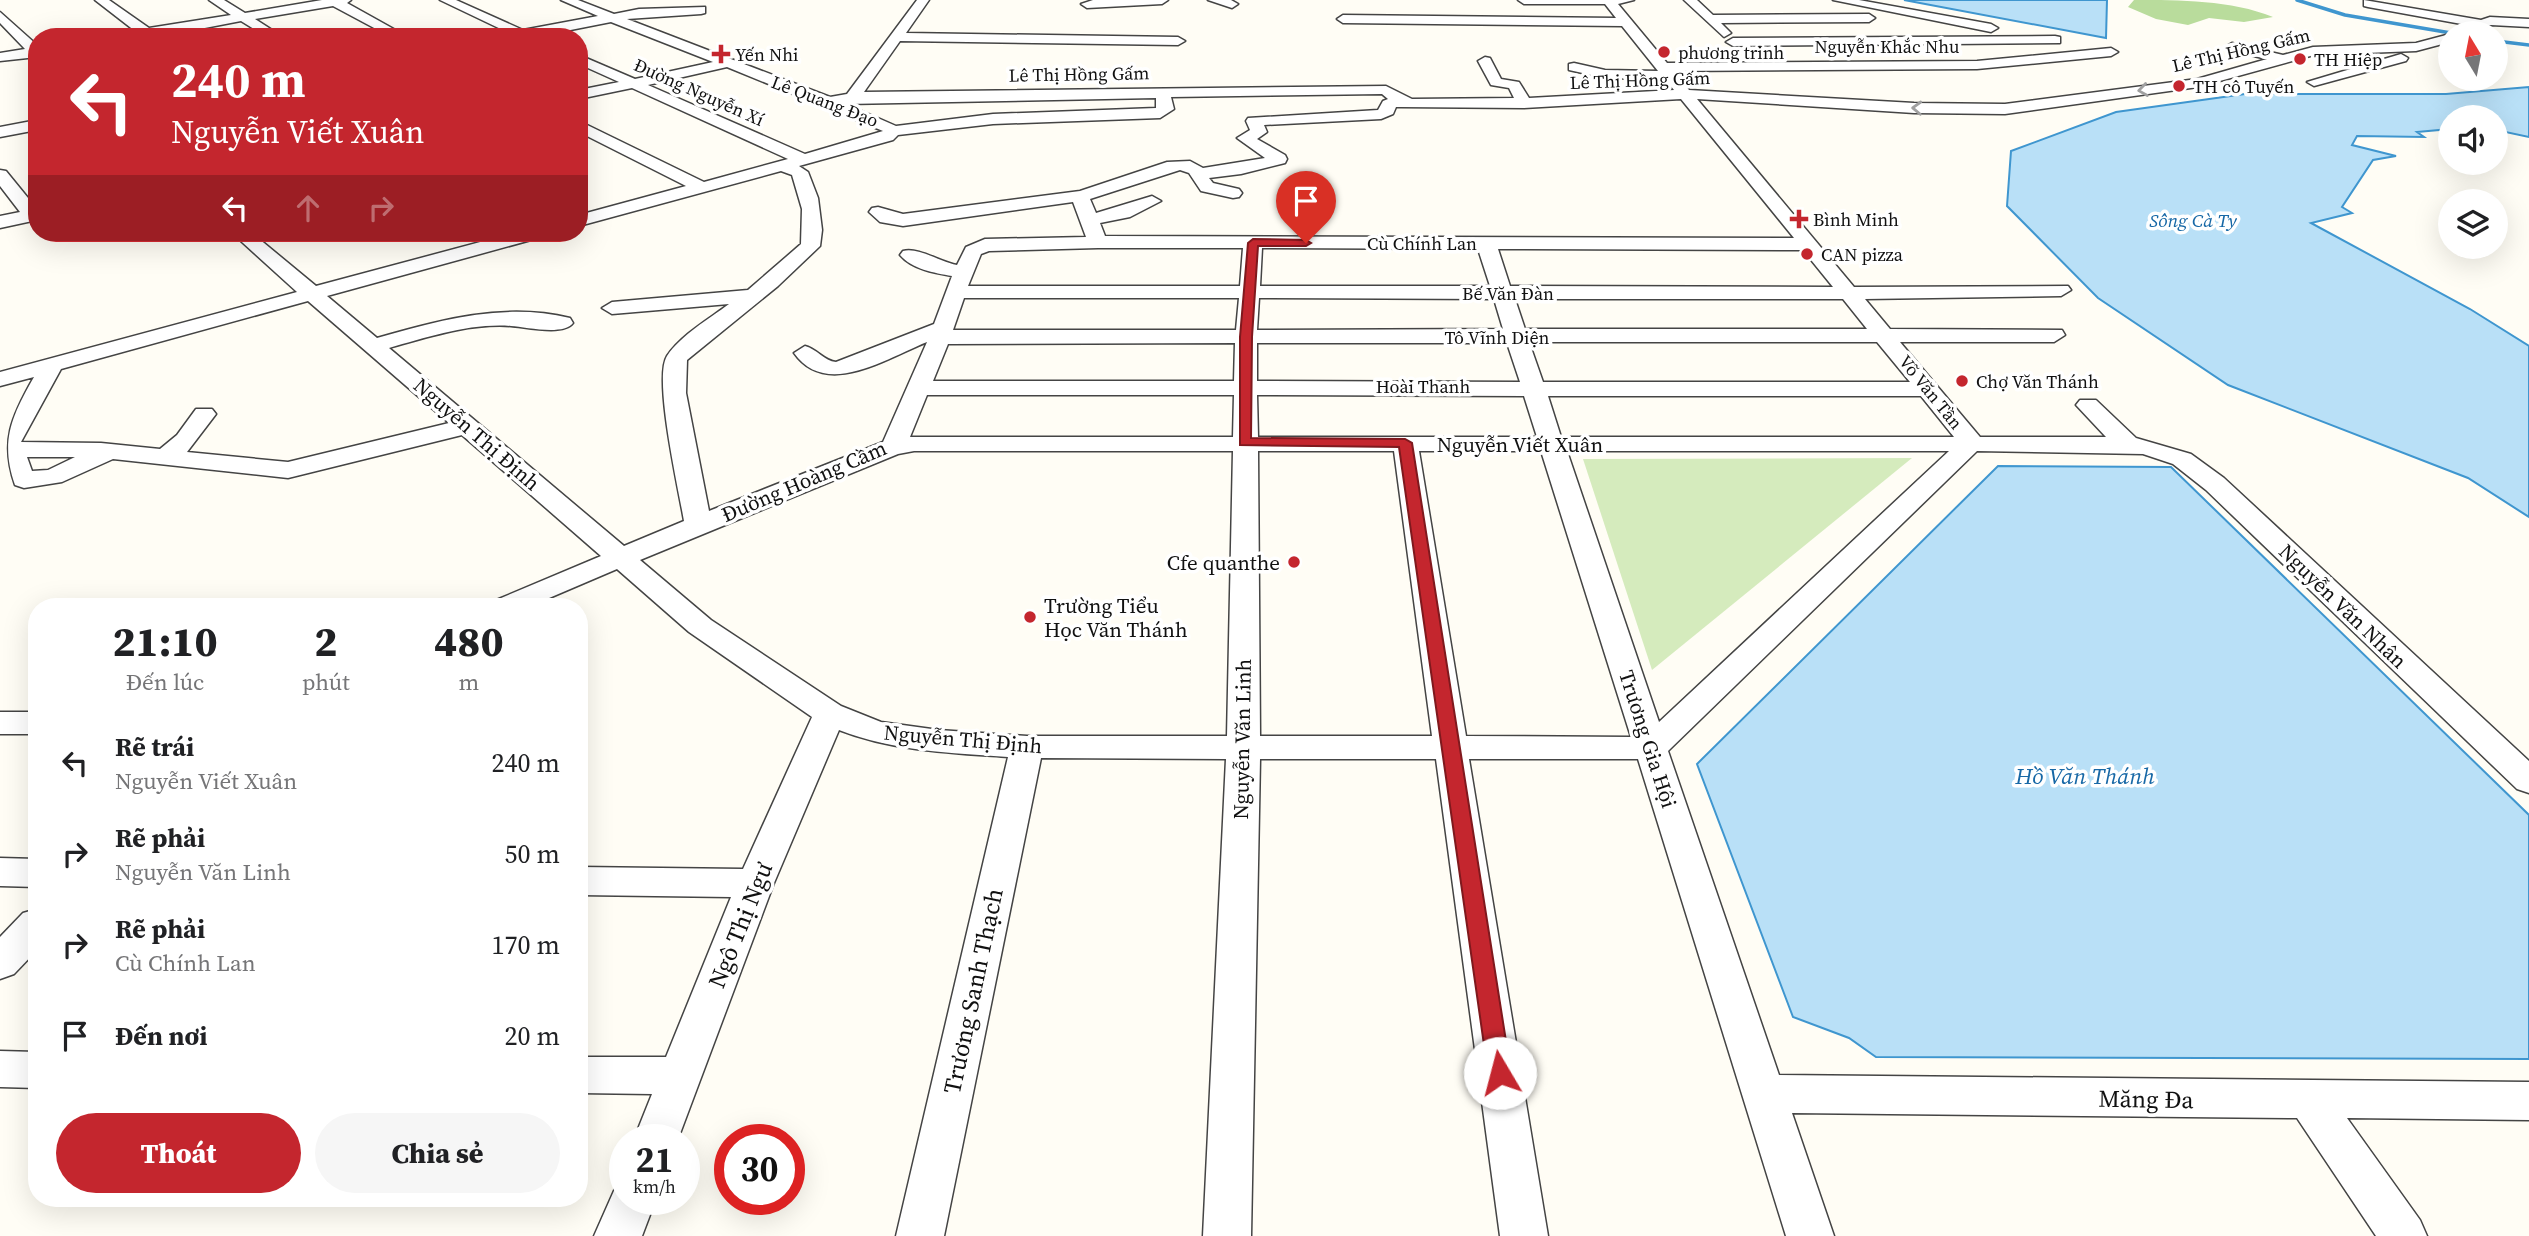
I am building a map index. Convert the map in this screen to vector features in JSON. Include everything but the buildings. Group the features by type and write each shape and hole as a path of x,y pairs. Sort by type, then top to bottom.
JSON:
{"street":[{"path":"101,0 139,28"},
{"path":"215,0 261,28"},
{"path":"446,0 509,28"},
{"path":"568,0 577,0"},
{"name":"Lê Quang Đạo","path":"568,0 829,102 885,125 893,131 887,137 794,163 588,215"},
{"path":"853,97 923,0"},
{"path":"1087,4 1162,0"},
{"path":"1214,0 1233,4"},
{"path":"1510,0 1629,0"},
{"name":"Võ Văn Tần","path":"1608,0 1688,94 1972,443 1651,748"},
{"path":"1690,0 1760,66"},
{"path":"1839,0 2059,40"},
{"path":"185,28 337,1 386,28"},
{"path":"2368,3 2490,21"},
{"path":"1383,4 1404,19"},
{"path":"2442,7 2490,21"},
{"name":"Lê Thị Hồng Gấm","path":"2490,21 2518,8"},
{"path":"560,28 614,17 701,10"},
{"path":"0,16 28,44"},
{"path":"1709,19 1935,17"},
{"path":"1343,19 1626,22"},
{"path":"1449,34 1463,31 1455,19"},
{"path":"2508,22 2529,23"},
{"path":"897,37 1178,41"},
{"path":"1733,42 2059,40"},
{"name":"Nguyễn Khắc Nhu","path":"1574,67 1605,74 1760,66 1977,65 2111,52 2059,40"},
{"name":"Lê Thị Hồng Gấm","path":"829,102 853,97 1387,90 1401,102 1524,103 1688,94 1891,107 1991,110 2198,83 2313,51 2428,45 2438,41"},
{"path":"2232,47 2283,59"},
{"path":"2314,82 2394,61 2403,55 2394,47"},
{"path":"0,57 28,53"},
{"path":"1485,61 1496,82 1514,85 1524,103"},
{"name":"Đường Nguyễn Xí","path":"588,63 794,163"},
{"path":"588,93 728,63"},
{"path":"893,131 993,119 1160,113 1166,109 1163,93"},
{"path":"1197,174 1241,169 1279,159 1245,138 1259,132 1254,121 1381,114 1388,111 1388,104 1401,102"},
{"path":"0,132 28,127"},
{"path":"588,130 701,187"},
{"path":"698,525 674,393 674,368 687,347 779,275 812,242 811,211 802,175 794,163"},
{"path":"878,212 903,220 1025,206 1103,192 1128,179 1175,167 1192,167 1207,187 1233,193"},
{"path":"0,175 28,207"},
{"path":"1080,196 1098,242"},
{"path":"1090,220 1124,213 1152,201"},
{"path":"1025,206 1046,242"},
{"path":"0,222 28,215"},
{"name":"Nguyễn Thị Định","path":"252,242 700,626 830,714 876,732 939,741 1027,747 1651,748"},
{"path":"449,242 463,252"},
{"path":"0,379 501,242"},
{"name":"Cù Chính Lan","path":"992,243 1809,243"},
{"name":"Đường Hoàng Cầm","path":"526,598 893,447 973,251 992,243"},
{"name":"Nguyễn Văn Linh","path":"1227,1236 1243,749 1246,337 1253,243"},
{"name":"Trương Gia Hội","path":"1486,243 1505,293 1810,1236"},
{"name":"Bế Văn Đàn","path":"910,255 959,282 1248,293 1850,294 2061,290"},
{"path":"612,308 751,296"},
{"path":"373,346 428,330 492,318 562,323"},
{"path":"805,353 823,368 839,369 942,332"},
{"name":"Tô Vĩnh Diện","path":"942,332 1246,337 2054,335"},
{"path":"52,365 5,444 5,449 13,450 16,467 24,480 53,477 109,451 288,470 467,426"},
{"name":"Hoài Thanh","path":"918,388 1928,388"},
{"path":"2088,405 2138,446"},
{"path":"166,456 194,432 204,414"},
{"name":"Nguyễn Viết Xuân","path":"893,447 922,444 1244,442 1972,443 2138,446"},
{"path":"1405,443 1524,1236"},
{"name":"Nguyễn Văn Nhân","path":"2138,446 2182,459 2215,484 2529,781"},
{"name":"Ngô Thị Ngư","path":"662,1124 755,883 830,714"},
{"path":"0,723 28,723"},
{"name":"Trương Sanh Thạch","path":"919,1236 1027,747"},
{"path":"0,872 28,873"},
{"path":"588,881 755,883"},
{"path":"0,963 28,933"},
{"path":"0,1069 28,1070"},
{"path":"588,1075 680,1076"},
{"name":"Măng Đa","path":"1764,1094 2529,1101"},
{"path":"2310,1101 2403,1236"},
{"path":"618,1236 627,1215"}],"green space":[{"path":"2134,0 2223,4 2273,17 2244,22 2209,18 2188,25 2156,19 2128,7"},
{"path":"1912,458 1652,670 1583,459"}],"water":[{"path":"1904,0 2107,0 2106,38"},
{"name":"Sông Cà Ty","path":"2529,87 2529,137 2508,133 2508,105 2438,105 2438,130 2417,132 2424,137 2357,136 2352,145 2396,156 2373,160 2342,207 2352,213 2311,223 2470,309 2529,346 2529,517 2468,478 2228,385 2098,298 2007,206 2011,151 2116,112 2245,94 2446,94 2508,91 2508,89"},
{"name":"Hồ Văn Thánh","path":"1998,466 2171,467 2529,815 2529,1059 1876,1057 1849,1038 1793,1017 1697,764"}],"waterway":[{"path":"2297,0 2345,15 2438,31"},
{"path":"2508,42 2529,45"}],"place":[{"name":"phương trinh","path":"1664,52"},
{"name":"Yến Nhi","path":"721,54"},
{"name":"TH Hiệp","path":"2300,59"},
{"name":"TH cô Tuyến","path":"2179,86"},
{"name":"Bình Minh","path":"1799,219"},
{"name":"CAN pizza","path":"1807,254"},
{"name":"Chợ Văn Thánh","path":"1962,381"},
{"name":"Cfe quanthe","path":"1294,562"},
{"name":"Trường Tiểu Học Văn Thánh","path":"1030,617"}],"route":[{"path":"1306,243 1253,243 1246,337 1244,442 1405,443 1500,1073"}]}
